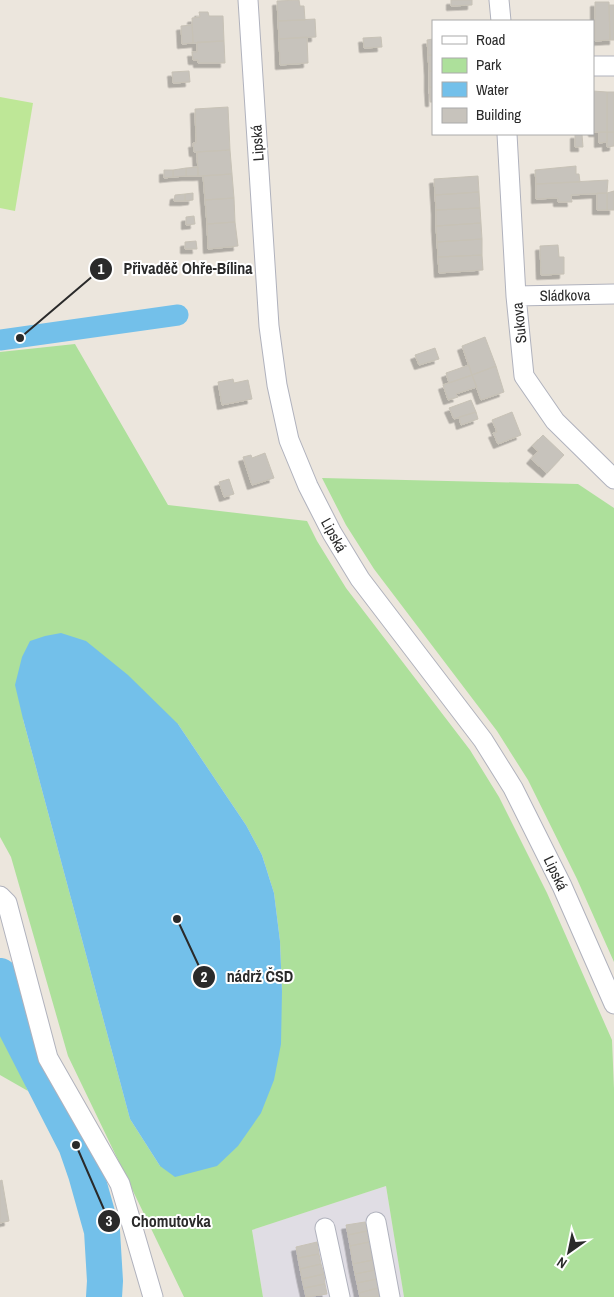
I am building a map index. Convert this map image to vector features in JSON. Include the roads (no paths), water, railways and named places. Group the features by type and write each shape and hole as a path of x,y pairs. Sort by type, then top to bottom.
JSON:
{"street":[{"name":"Lipská","path":"248,0 269,326 277,385 289,440 308,486 332,533 360,579 483,740 513,788 562,886 614,1004"},
{"path":"500,0 501,20"},
{"path":"594,66 614,66"},
{"name":"Sukova","path":"507,135 516,296 524,376 555,421 614,479"},
{"name":"Sládkova","path":"516,296 614,294"},
{"path":"3,900 48,1058 120,1184 153,1297"},
{"path":"376,1222 390,1297"},
{"path":"325,1228 340,1297"}],"water":[{"path":"61,633 86,641 128,675 178,724 246,825 262,855 274,893 280,941 282,991 281,1044 274,1080 261,1113 238,1146 217,1166 175,1177 160,1166 130,1119 15,685 22,657 30,641"}],"waterway":[{"path":"0,340 178,315"},
{"path":"0,976 14,1024 76,1145 86,1174 102,1231 104,1297"}],"place":[{"name":"Přivaděč Ohře-Bílina","path":"20,338"},
{"name":"nádrž ČSD","path":"177,919"},
{"name":"Chomutovka","path":"76,1145"}]}
